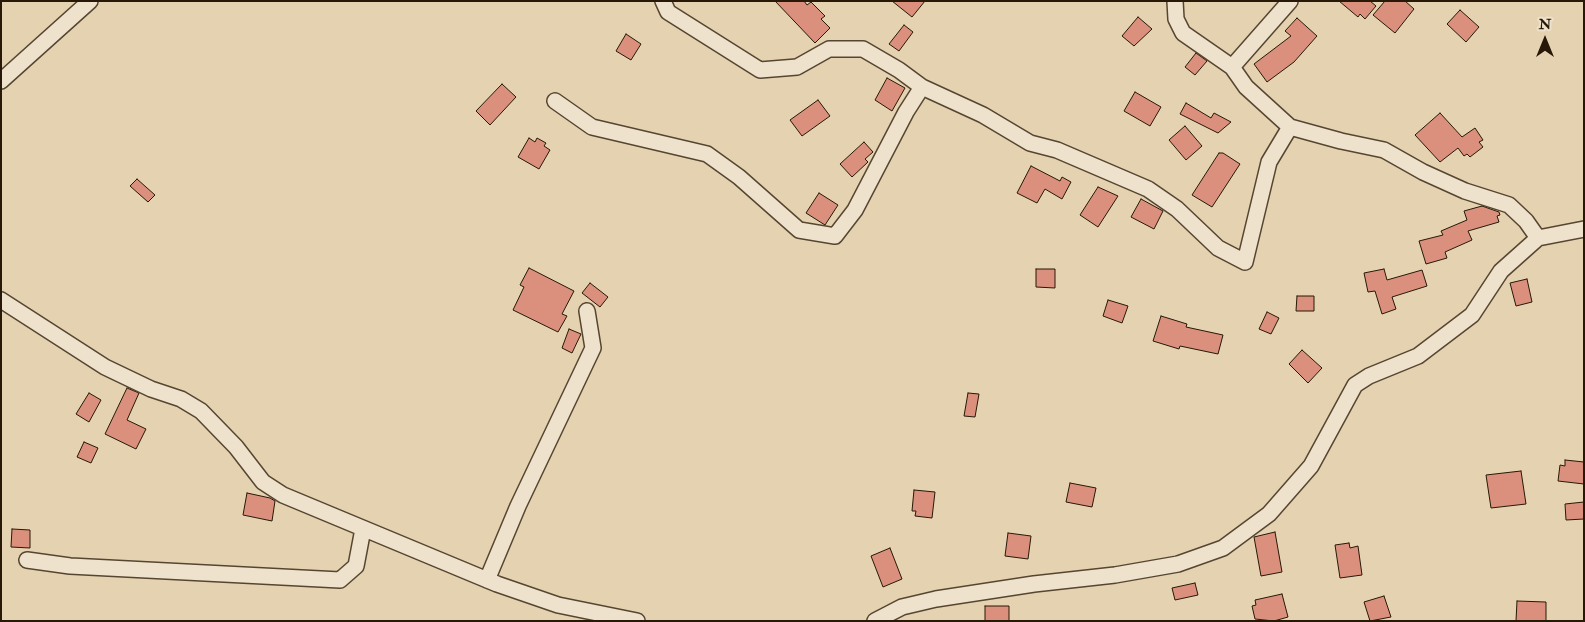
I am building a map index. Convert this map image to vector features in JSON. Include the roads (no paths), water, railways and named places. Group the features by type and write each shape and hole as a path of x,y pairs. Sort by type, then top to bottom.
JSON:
{"street":[{"path":"1,81 90,1"},
{"path":"664,1 668,12 760,70 797,67 828,49 863,49 899,70 922,87 983,116 1030,143 1057,150 1148,189 1177,209 1218,248 1245,262 1269,162 1290,127"},
{"path":"1175,1 1176,19 1183,33 1232,67 1246,86 1290,127 1384,150 1423,172 1465,191 1509,204 1526,221 1538,238"},
{"path":"1232,67 1290,1"},
{"path":"555,101 592,127 707,154 739,177 760,198 798,230 836,236 855,210 906,112 922,87"},
{"path":"875,621 902,607 936,599 1034,584 1115,575 1178,564 1223,548 1269,514 1311,466 1355,385 1369,376 1418,356 1472,314 1501,271 1538,238 1584,229"},
{"path":"1,300 105,367 151,389 181,399 201,411 236,447 263,482 283,495 487,580 558,605 637,621"},
{"path":"487,580 518,506 593,348 587,311"},
{"path":"27,560 70,566 340,580 356,566 363,529"}]}
